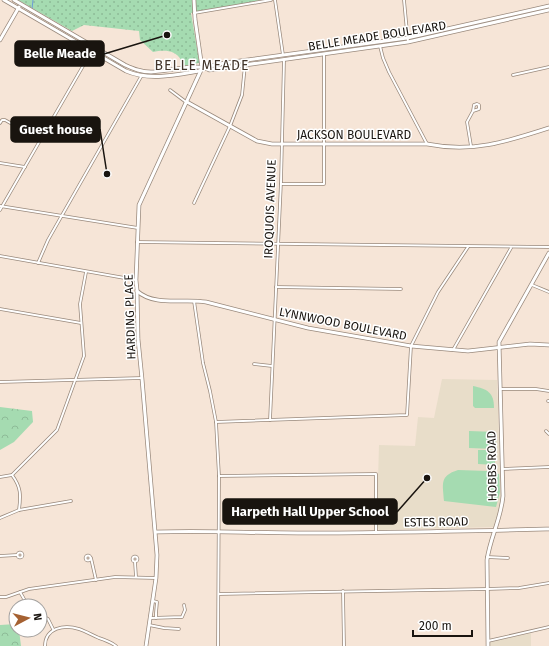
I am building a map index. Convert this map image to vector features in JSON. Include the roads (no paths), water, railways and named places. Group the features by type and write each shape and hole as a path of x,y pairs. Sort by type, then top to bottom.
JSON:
{"main road":[{"name":"BELLE MEADE BOULEVARD","path":"4,0 126,71 142,76 161,76 199,71 202,68"},
{"name":"BELLE MEADE BOULEVARD","path":"14,0 125,65 142,72 199,67 207,68 209,70 380,47 466,30 549,10"},
{"path":"194,0 194,13 202,68"},
{"path":"0,40 21,4"},
{"name":"BELLE MEADE BOULEVARD","path":"207,68 208,66 407,38 549,6"},
{"path":"466,25 466,30"},
{"path":"452,28 453,32"},
{"path":"323,50 324,55"},
{"name":"HARDING PLACE","path":"146,646 151,618 157,563 156,532 138,338 136,280 139,205 202,68"},
{"name":"JACKSON BOULEVARD","path":"187,102 257,141 264,143 427,144 472,148 494,144 549,128"},
{"path":"498,348 499,342 549,253"},
{"name":"LYNNWOOD BOULEVARD","path":"137,290 144,296 153,300 193,300 206,302 308,328 411,346 452,351 480,351 530,344 549,345"},
{"name":"HOBBS ROAD","path":"488,646 487,557 503,505 498,348"},
{"name":"ESTES ROAD","path":"156,532 376,532 549,529"}],"street":[{"path":"194,13 271,0"},
{"name":"IROQUOIS AVENUE","path":"270,420 281,184 284,60 275,0"},
{"path":"404,0 408,42"},
{"path":"379,42 386,66 427,144"},
{"path":"0,210 94,47"},
{"path":"281,184 324,184 324,55"},
{"path":"194,203 230,126 242,95 245,61"},
{"path":"513,75 549,67"},
{"path":"38,263 48,240 142,76 142,72"},
{"name":"JACKSON BOULEVARD","path":"170,90 187,102"},
{"path":"472,148 467,122 473,111"},
{"path":"0,123 2,120 5,120 40,140"},
{"path":"0,162 25,167"},
{"path":"1,207 138,228"},
{"path":"137,242 278,243 511,248 549,247"},
{"path":"216,422 407,415 411,346 438,292 468,247"},
{"path":"452,351 511,248"},
{"path":"0,256 136,280"},
{"path":"0,477 12,474 57,430 84,356 80,304 86,272"},
{"path":"532,284 549,292"},
{"path":"276,287 401,289"},
{"path":"193,300 203,363 216,422 219,476 218,646"},
{"path":"0,309 81,323"},
{"path":"254,364 272,366"},
{"path":"0,382 142,378"},
{"path":"500,389 536,389 549,391"},
{"path":"546,431 549,434"},
{"path":"502,469 549,467"},
{"path":"12,474 18,483 21,498 19,510"},
{"path":"219,476 376,474 376,532"},
{"path":"0,518 19,510 71,501"},
{"path":"0,556 17,555"},
{"path":"487,557 508,558"},
{"path":"91,558 96,580"},
{"path":"135,562 136,577"},
{"path":"0,596 6,597 29,589 115,577 156,578"},
{"path":"219,594 487,589 527,587 549,583"},
{"path":"20,592 23,598"},
{"path":"343,592 344,646"},
{"path":"153,601 158,602 156,618"},
{"path":"151,618 182,617 185,610 184,605"},
{"path":"48,620 53,629"},
{"path":"149,625 179,629"},
{"path":"45,646 48,635 53,629 64,627 77,628 116,646"},
{"path":"488,641 549,627"}],"waterway":[{"path":"32,9 33,0"}],"place":[{"name":"Belle Meade","path":"167,35"},
{"name":"Guest house","path":"107,174"},
{"name":"Harpeth Hall Upper School","path":"427,478"}],"district":[{"name":"BELLE MEADE","path":"202,65"}]}
